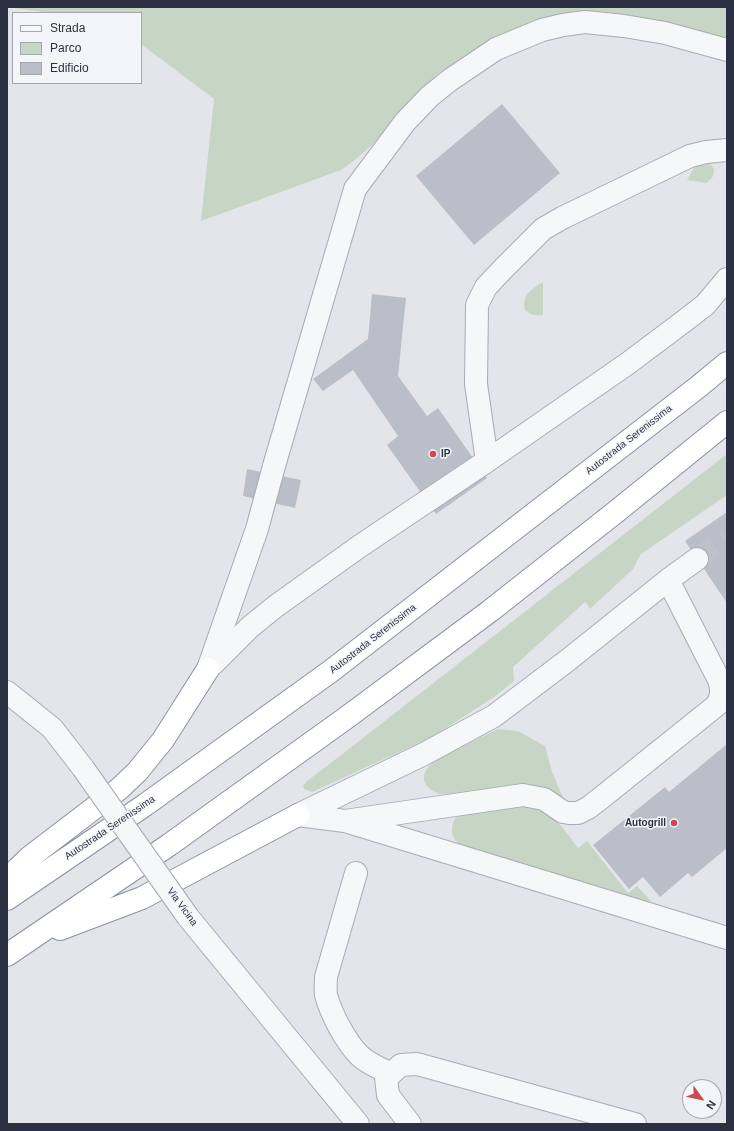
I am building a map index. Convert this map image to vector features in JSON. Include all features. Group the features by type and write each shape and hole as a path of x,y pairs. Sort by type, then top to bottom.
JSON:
{"highway":[{"name":"Autostrada Serenissima","path":"7,899 145,805 331,671 727,363"},
{"path":"7,955 168,845 346,718 490,611 727,422"},
{"path":"7,879 30,857 119,790 137,772 164,740 208,669"},
{"path":"27,941 142,898 298,815"}],"street":[{"path":"208,669 257,529 355,189 406,122 430,96 450,80 496,49 542,30 563,25 585,22 624,26 665,33 727,50"},
{"path":"487,461 476,384 478,305 486,287 502,269 539,234 562,218 690,156 706,152 727,150"},
{"path":"208,669 250,627 276,606 360,546 487,461 626,364 705,305 727,279"},
{"path":"298,815 424,754 494,716 697,559"},
{"path":"344,820 523,795 544,799 563,812 578,813 588,808 717,705 720,698 722,692 719,680 668,580"},
{"name":"Via Vicina","path":"7,692 52,728 83,768 188,917 358,1124"},
{"path":"298,815 344,820 727,938"},
{"path":"356,873 326,977 326,995 334,1016 359,1055 368,1062 391,1074"},
{"path":"410,1124 388,1095 386,1078 401,1065 417,1064 635,1124"}],"green space":[{"path":"7,7 727,7 727,40 693,29 640,20 516,29 470,52 439,73 411,100 373,144 341,170 201,221 214,99 142,45 142,12 42,12"},
{"path":"698,161 708,161 714,169 714,174 706,183 687,180"},
{"path":"543,282 543,315 533,315 525,310 524,305 526,296 531,290"},
{"path":"727,454 727,495 641,554 633,569 590,609 585,602 513,667 514,681 494,697 432,737 312,792 304,789 303,786 307,781"},
{"path":"498,729 518,731 545,746 552,772 564,800 550,791 532,787 519,786 440,794 428,787 425,783 425,773 427,768 437,759"},
{"path":"524,804 543,811 556,820 578,848 587,841 628,893 637,886 651,901 645,902 461,846 456,841 452,833 453,823 459,816 476,811"}],"building":[{"path":"502,104 560,173 474,245 416,176"},
{"path":"372,294 406,298 398,376 427,416 438,408 487,478 436,514 387,445 398,436 353,370 323,391 313,379 368,339"},
{"path":"247,469 301,480 295,508 243,496"},
{"path":"727,512 727,603 685,541"},
{"name":"Autogrill","path":"727,744 727,848 692,877 688,873 660,897 643,877 629,889 593,845 665,787 669,792"}],"tunnel":[{"path":"697,559 727,538"}],"place":[{"name":"IP","path":"433,454"},
{"name":"Autogrill","path":"674,823"}]}
